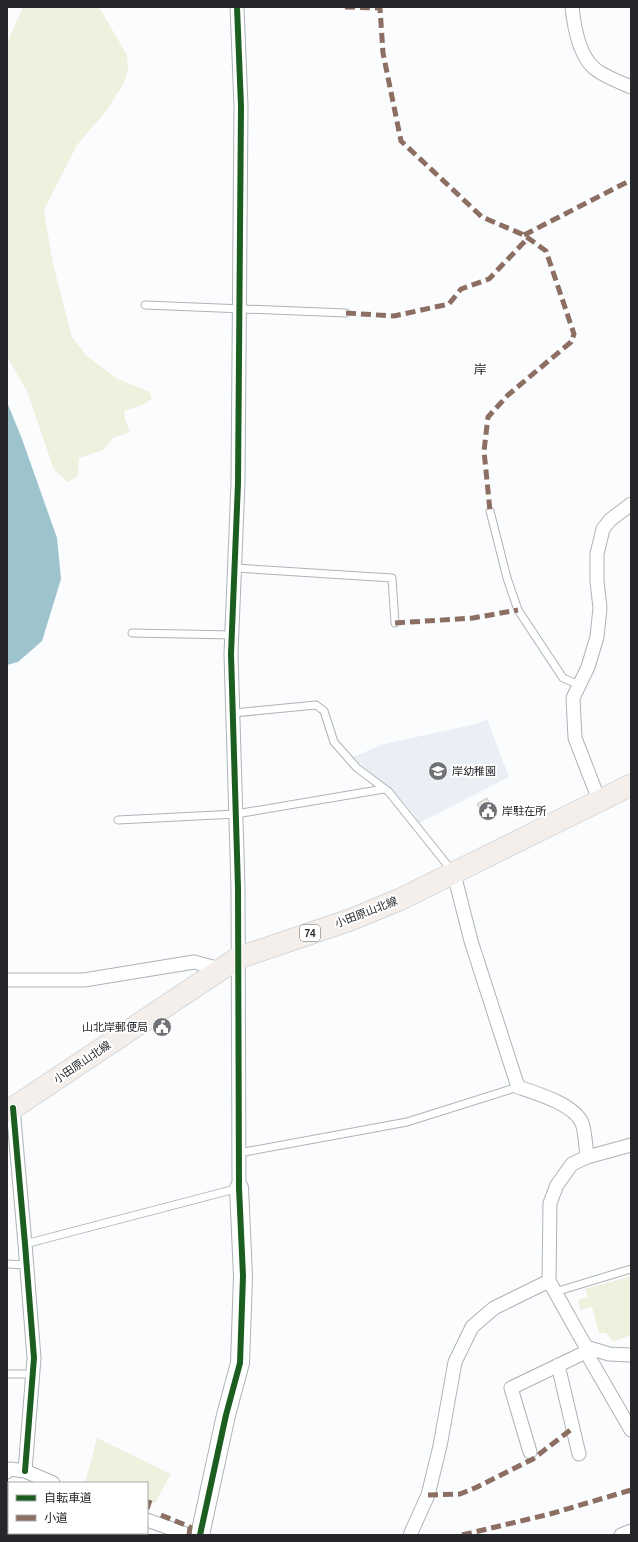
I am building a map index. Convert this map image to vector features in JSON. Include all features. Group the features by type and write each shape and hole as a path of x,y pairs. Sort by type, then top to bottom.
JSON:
{"main road":[{"name":"小田原山北線","path":"10,1110 238,958 350,920 401,899 454,874 598,800 631,785"}],"street":[{"path":"200,1535 226,1415 240,1362 243,1276 238,1153 236,814 231,654 238,483 241,106 236,7"},
{"path":"572,7 574,28 584,52 594,69 631,87"},
{"path":"598,800 575,738 573,698 588,667 598,638 600,608 597,581 597,554 603,529 610,520 631,504"},
{"path":"454,874 472,941 518,1086 547,1098 574,1112 582,1123 587,1156"},
{"path":"7,980 84,980 194,962 220,969"},
{"path":"10,1110 25,1244 34,1358 25,1471"},
{"path":"631,1145 587,1156 572,1164 556,1185 550,1203 552,1286 587,1349 590,1358 631,1430"},
{"path":"410,1535 428,1495 440,1446 455,1362 472,1327 494,1308 552,1286"},
{"path":"530,1452 510,1388 587,1349 609,1354 631,1355"},
{"path":"558,1365 579,1454"},
{"path":"7,1472 10,1469 25,1471 51,1482"},
{"path":"148,1520 190,1535"},
{"path":"621,1535 631,1531"}],"lane":[{"path":"145,305 346,313"},
{"path":"490,511 507,578 518,610 563,678 579,685"},
{"path":"235,568 392,578 395,623"},
{"path":"132,633 232,634"},
{"path":"234,713 316,705 324,711 334,742 357,768 389,792 454,874"},
{"path":"118,820 236,814 384,789"},
{"path":"238,1153 407,1122 518,1086"},
{"path":"25,1244 239,1188"},
{"path":"7,1264 26,1265"},
{"path":"552,1286 631,1269"},
{"path":"7,1374 33,1374"}],"shaded area":[{"name":"岸幼稚園","path":"487,719 509,777 419,823 414,814 400,798 353,757 384,744 476,724"}],"green space":[{"path":"23,7 99,7 127,55 128,69 124,83 107,110 77,145 44,210 53,264 72,337 87,356 116,378 150,392 152,399 142,405 124,411 125,419 130,432 113,438 103,450 79,458 78,476 68,482 54,470 27,391 7,357 7,43"},
{"path":"631,1276 631,1335 613,1342 606,1333 599,1333 592,1307 580,1310 578,1300 588,1297 585,1289"},
{"path":"97,1438 171,1474 155,1503 148,1501 148,1482 85,1482"}],"water":[{"path":"7,402 22,439 57,538 61,579 42,641 18,662 7,665"}],"building":[{"name":"岸駐在所","path":"487,798 497,815 487,821 477,804"}],"marked path":[{"path":"345,7 380,8 383,53 401,141 482,217 524,235 546,251 574,334 571,342 508,395 488,417 484,451 490,511"},
{"path":"524,235 631,180"},
{"path":"346,313 394,316 449,304 461,289 489,279 528,238"},
{"path":"395,623 473,618 518,610"},
{"path":"428,1495 460,1494 475,1488 533,1459 573,1428"},
{"path":"462,1535 550,1514 631,1490"},
{"path":"148,1506 150,1500"},
{"path":"161,1515 190,1527 189,1535"}],"cycle path":[{"path":"200,1535 226,1415 240,1363 243,1276 239,1188 238,888 231,654 238,483 241,106 237,7"},
{"path":"13,1108 34,1358 25,1471"}],"place":[{"name":"岸幼稚園","path":"438,771"},
{"name":"岸駐在所","path":"488,811"},
{"name":"山北岸郵便局","path":"162,1027"}],"district":[{"name":"岸","path":"480,369"}]}
